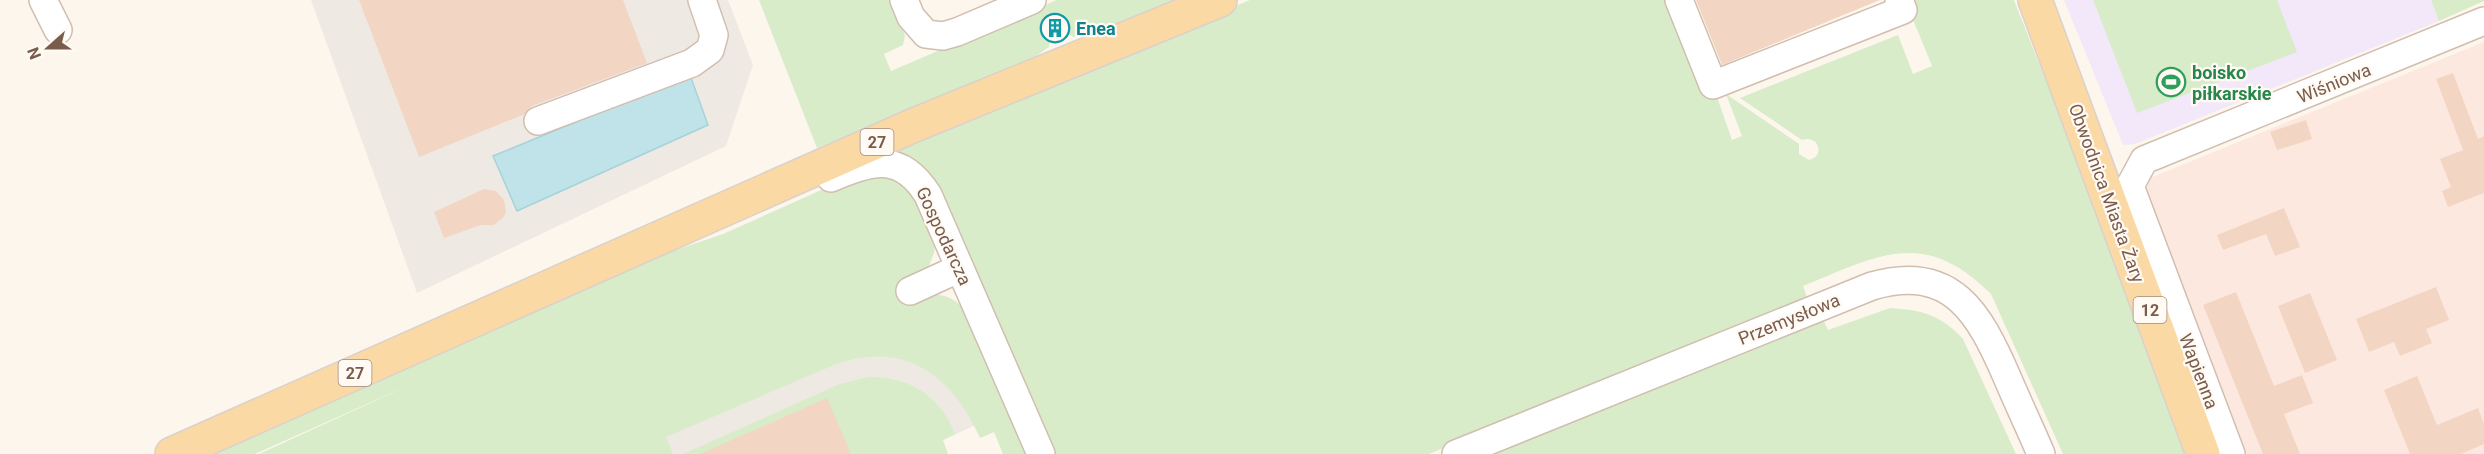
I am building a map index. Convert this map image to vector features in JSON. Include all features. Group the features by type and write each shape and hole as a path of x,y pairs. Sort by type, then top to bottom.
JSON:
{"main road":[{"name":"27","path":"172,454 912,126 1220,0"},
{"path":"2024,0 2065,79"},
{"name":"Obwodnica Miasta Żary","path":"2035,0 2203,454"}],"street":[{"path":"43,0 58,30"},
{"path":"538,121 692,63 710,50 714,34 702,0"},
{"path":"904,0 911,17 926,34 944,36 1032,0"},
{"path":"1679,0 1713,85 1903,10 1899,0"},
{"name":"Wiśniowa","path":"2130,186 2144,160 2484,21"},
{"name":"Gospodarcza","path":"620,256 715,230 851,169 874,163 885,163 905,169 921,184 1041,454"},
{"name":"Wapienna","path":"2130,186 2231,454"},
{"path":"910,291 960,268"},
{"name":"Przemysłowa","path":"1456,454 1872,286 1905,279 1934,284 1968,306 1991,340 2041,454"}],"shaded area":[{"path":"311,0 728,0 753,65 726,146 417,293"},
{"path":"2064,0 2431,0 2439,21 2135,144 2123,145"},
{"path":"2484,42 2484,454 2240,454 2145,195 2150,178"},
{"path":"837,353 925,355 993,417 941,441 946,454 599,454"}],"green space":[{"path":"759,0 892,0 905,36 903,45 884,54 891,71 1057,0 1191,0 1106,31 1073,37 1066,31 1059,14 1043,21 1050,38 1049,47 1036,56 817,148"},
{"path":"1250,0 1672,0 1707,88 1718,100 1732,140 1742,136 1726,94 1799,144 1799,154 1809,160 1817,154 1816,143 1808,139 1802,140 1740,98 1898,35 1913,74 1932,66 1905,0 2014,0 2193,454 2063,454 1991,294 1967,273 1944,260 1922,254 1900,253 1878,257 1803,286 1808,300 1429,454 1050,454 955,237 886,149"},
{"name":"boisko piłkarskie","path":"2093,0 2277,0 2297,52 2137,113"},
{"path":"2431,0 2484,0 2484,1 2439,21"},
{"path":"892,174 914,194 935,245 927,271 928,295 949,298 965,311 1029,454 1003,454 994,432 980,438 969,416 940,380 923,368 904,360 882,357 859,358 834,365 666,437 673,454 259,454 414,383 255,454 201,454 646,260 723,234 855,175"},
{"path":"1890,308 1912,310 1930,315 1947,324 1963,339 2016,454 1482,454 1821,315 1828,330"},
{"path":"868,377 897,380 922,391 932,399 949,421 955,434 943,440 948,454 683,454 840,384"}],"water":[{"path":"690,75 708,125 517,211 493,156"}],"building":[{"path":"359,0 623,0 647,63 532,106 525,114 419,157"},
{"path":"1696,0 1880,0 1722,65"},
{"path":"2453,73 2478,139 2484,136 2484,193 2448,207 2442,191 2451,187 2440,159 2463,150 2436,79"},
{"path":"2306,120 2312,139 2277,150 2270,132"},
{"path":"484,189 496,191 504,200 506,212 503,218 494,225 481,225 444,238 434,212"},
{"path":"2284,208 2300,247 2275,256 2266,234 2223,250 2217,235"},
{"path":"2436,287 2449,320 2426,329 2432,343 2400,356 2394,342 2369,352 2356,319"},
{"path":"2236,292 2274,386 2302,375 2313,403 2284,414 2300,454 2263,454 2203,305"},
{"path":"2310,293 2337,360 2305,373 2278,306"},
{"path":"2417,376 2437,425 2478,408 2484,424 2484,444 2461,454 2410,454 2384,390"},
{"path":"827,398 851,454 700,454"}],"place":[{"name":"Enea","path":"1055,28"},
{"name":"boisko piłkarskie","path":"2171,82"}]}
